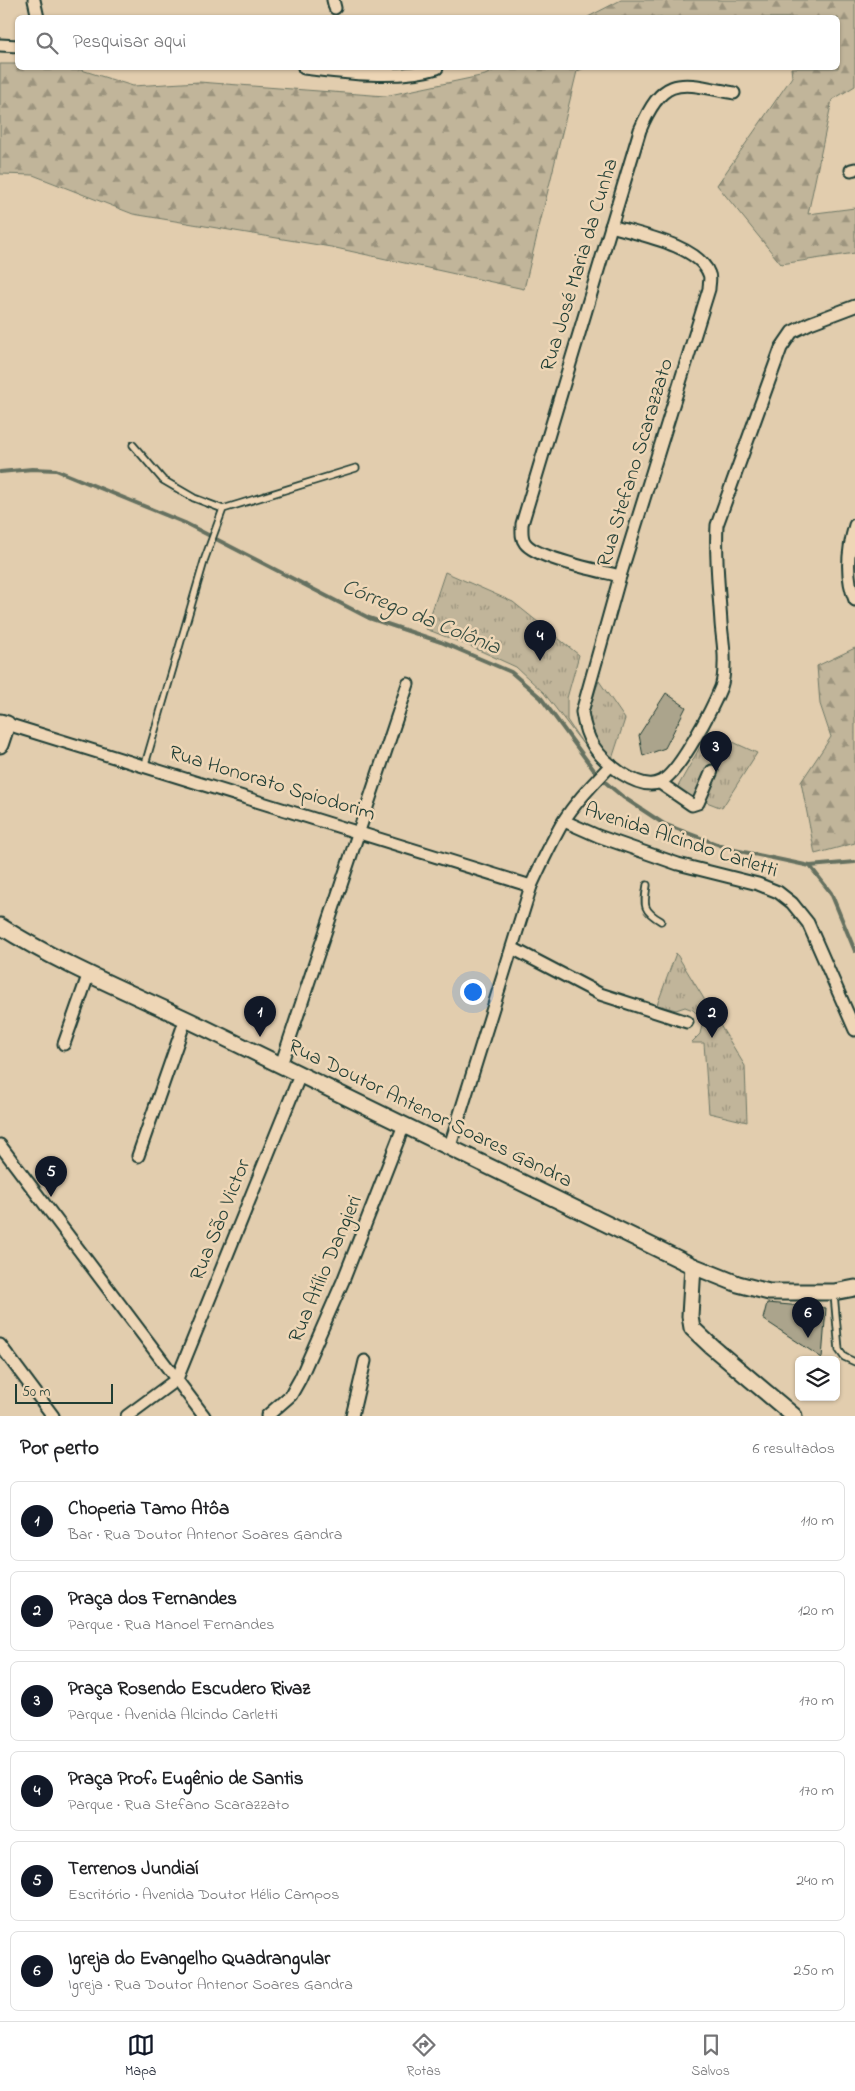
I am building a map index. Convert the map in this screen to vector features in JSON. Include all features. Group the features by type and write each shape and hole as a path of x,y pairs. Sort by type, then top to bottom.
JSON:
{"main road":[{"path":"0,745 4,723"},
{"name":"Rua Doutor Antenor Soares Gandra","path":"0,926 25,941 89,973 450,1146 693,1266 738,1284 769,1292 834,1292 855,1288"},
{"path":"0,937 25,941"},
{"path":"693,1266 690,1316 692,1328 794,1416"}],"street":[{"path":"34,0 37,15"},
{"path":"0,45 15,46"},
{"path":"331,70 386,74 428,70"},
{"name":"Rua José Maria da Cunha","path":"620,576 538,553 524,542 522,524 640,130 649,107 660,93 674,86 691,84 734,93"},
{"name":"Rua Stefano Scarazzato","path":"611,226 682,248 700,260 710,275 709,289 620,576 582,712 584,728 593,748 608,769 645,784 660,783"},
{"path":"712,771 698,803 692,805 660,783 672,773 688,750 722,686 724,664 716,552 717,525 781,348 792,332 855,306"},
{"path":"855,525 850,543 848,573 855,600"},
{"path":"281,1065 408,684"},
{"name":"Rua Honorato Spiodorim","path":"4,723 144,768 531,886"},
{"path":"450,1146 531,886 544,857 564,821 583,796 608,769"},
{"name":"Avenida Alcindo Carletti","path":"564,821 598,836 678,864 758,884 778,892 792,903 808,923 855,1030"},
{"path":"512,948 600,994 687,1022"},
{"path":"64,1044 89,973"},
{"path":"138,1156 186,1018"},
{"name":"Rua São Victor","path":"176,1379 300,1075"},
{"name":"Rua Atílio Dangieri","path":"267,1416 291,1395 300,1379 343,1281 404,1125"},
{"path":"0,1145 204,1416"},
{"path":"0,1345 53,1416"},
{"path":"352,1416 365,1361"},
{"path":"126,1416 176,1379"}],"lane":[{"path":"133,445 163,480 194,498 223,509 356,468"},
{"path":"144,768 205,558 223,509"},
{"path":"647,885 645,909 650,915 661,920"},
{"path":"834,1292 839,1350 844,1357 855,1362"}],"green space":[{"path":"621,0 855,0 855,86 832,100 808,214 855,208 855,253 781,264 717,185 792,77 791,70 840,70 840,15 592,15"},
{"path":"0,64 15,64 15,70 81,70 133,86 199,82 385,96 485,75 495,70 580,70 577,71 524,289 331,247 133,214 33,175 0,174"},
{"path":"445,572 513,602 579,655 567,698 567,720 583,744 544,693 516,667 426,629"},
{"path":"855,648 855,843 815,854 801,782 831,737 820,704 817,666"},
{"path":"599,681 625,719 612,759 595,741 589,723 591,704"},
{"path":"709,731 757,753 722,808 676,790"},
{"path":"676,953 745,1066 747,1122 709,1113 704,1043 691,1043 700,1034 702,1025 699,1016 693,1010 685,1007 676,1010 657,1005"}],"building":[{"path":"666,693 686,707 665,748 643,756 639,735"},
{"path":"767,1303 826,1308 822,1356 819,1356 763,1319"}],"waterway":[{"name":"Córrego da Colônia","path":"0,472 32,469 56,470 185,523 369,618 441,642 511,672 541,698 599,777 623,797 664,824 730,849 810,866 831,893 855,951"},
{"path":"810,866 855,862"}],"place":[{"name":"Praça Profº Eugênio de Santis","path":"540,661"},
{"name":"Praça Rosendo Escudero Rivaz","path":"716,772"},
{"name":"Choperia Tamo Atôa","path":"260,1037"},
{"name":"Praça dos Fernandes","path":"712,1038"},
{"name":"Terrenos Jundiaí","path":"51,1197"},
{"name":"Igreja do Evangelho Quadrangular","path":"808,1338"}]}
